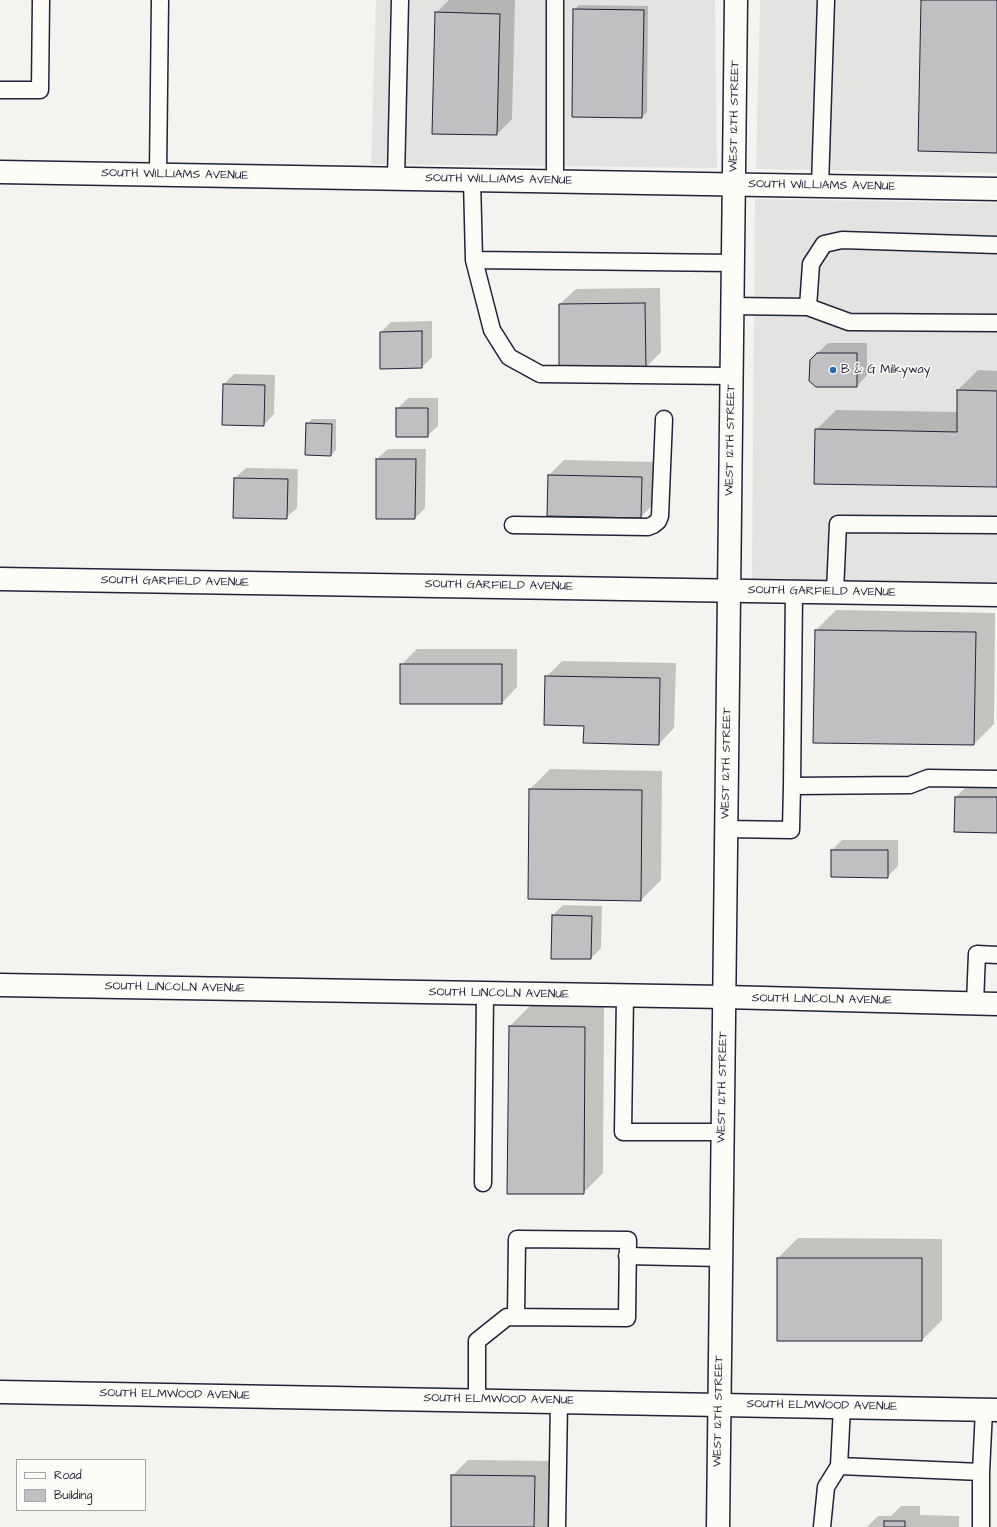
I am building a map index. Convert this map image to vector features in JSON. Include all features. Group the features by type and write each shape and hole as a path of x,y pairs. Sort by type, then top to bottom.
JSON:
{"street":[{"name":"WEST 12TH STREET","path":"718,1527 736,0"},
{"name":"SOUTH WILLIAMS AVENUE","path":"0,172 997,189"},
{"name":"SOUTH GARFIELD AVENUE","path":"0,579 997,595"},
{"name":"SOUTH LINCOLN AVENUE","path":"0,985 485,993 997,1004"},
{"name":"SOUTH ELMWOOD AVENUE","path":"0,1392 990,1410"}],"lane":[{"path":"0,90 40,90 41,0"},
{"path":"158,174 160,0"},
{"path":"396,179 400,0"},
{"path":"555,0 555,181"},
{"path":"820,186 826,0"},
{"path":"472,180 474,260 492,330 509,357 540,374 732,376"},
{"path":"808,307 811,264 824,244 842,240 997,245"},
{"path":"474,260 733,263"},
{"path":"732,306 808,307 849,322 997,323"},
{"path":"513,525 648,527 653,525 658,521 660,516 664,419"},
{"path":"835,592 838,524 997,525"},
{"path":"726,829 791,830 794,591"},
{"path":"792,786 910,785 928,778 997,779"},
{"path":"975,1003 977,954 997,955"},
{"path":"483,1184 485,993"},
{"path":"625,996 623,1132 722,1132"},
{"path":"477,1400 477,1341 508,1317 627,1318 628,1240 517,1239 516,1317"},
{"path":"627,1256 721,1258"},
{"path":"557,1527 559,1402"},
{"path":"822,1527 826,1487 839,1466 842,1407"},
{"path":"982,1527 981,1472 990,1410"},
{"path":"839,1466 981,1472"}],"shaded area":[{"path":"376,0 715,0 717,168 371,164"},
{"path":"760,0 997,0 997,173 756,169"},
{"path":"755,199 997,203 997,585 752,580"}],"building":[{"path":"921,0 997,0 997,153 918,151"},
{"path":"573,9 644,10 642,118 572,117"},
{"path":"435,12 500,14 497,135 432,134"},
{"path":"645,303 646,369 559,369 559,304"},
{"path":"422,331 422,368 380,369 380,332"},
{"name":"B & G Milkyway","path":"817,353 857,353 857,387 816,387 809,381 810,360"},
{"path":"223,384 265,385 264,426 222,425"},
{"path":"957,390 997,391 997,487 814,484 815,429 957,432"},
{"path":"396,408 428,408 428,437 396,437"},
{"path":"306,423 332,424 331,456 305,455"},
{"path":"376,459 416,459 415,519 376,519"},
{"path":"548,475 642,477 641,518 547,516"},
{"path":"234,478 288,479 287,519 233,518"},
{"path":"815,630 976,632 974,745 813,743"},
{"path":"400,664 502,664 502,704 400,704"},
{"path":"545,676 660,678 659,745 583,743 584,726 544,725"},
{"path":"529,789 642,790 641,901 528,899"},
{"path":"955,797 997,797 997,833 954,832"},
{"path":"831,850 888,850 888,878 831,877"},
{"path":"552,915 592,916 591,959 551,959"},
{"path":"509,1026 585,1027 584,1194 507,1194"},
{"path":"777,1258 922,1258 922,1341 777,1341"},
{"path":"451,1475 535,1476 534,1527 451,1527"},
{"path":"884,1521 905,1521 905,1527 884,1527"}],"place":[{"name":"B & G Milkyway","path":"833,370"}]}
